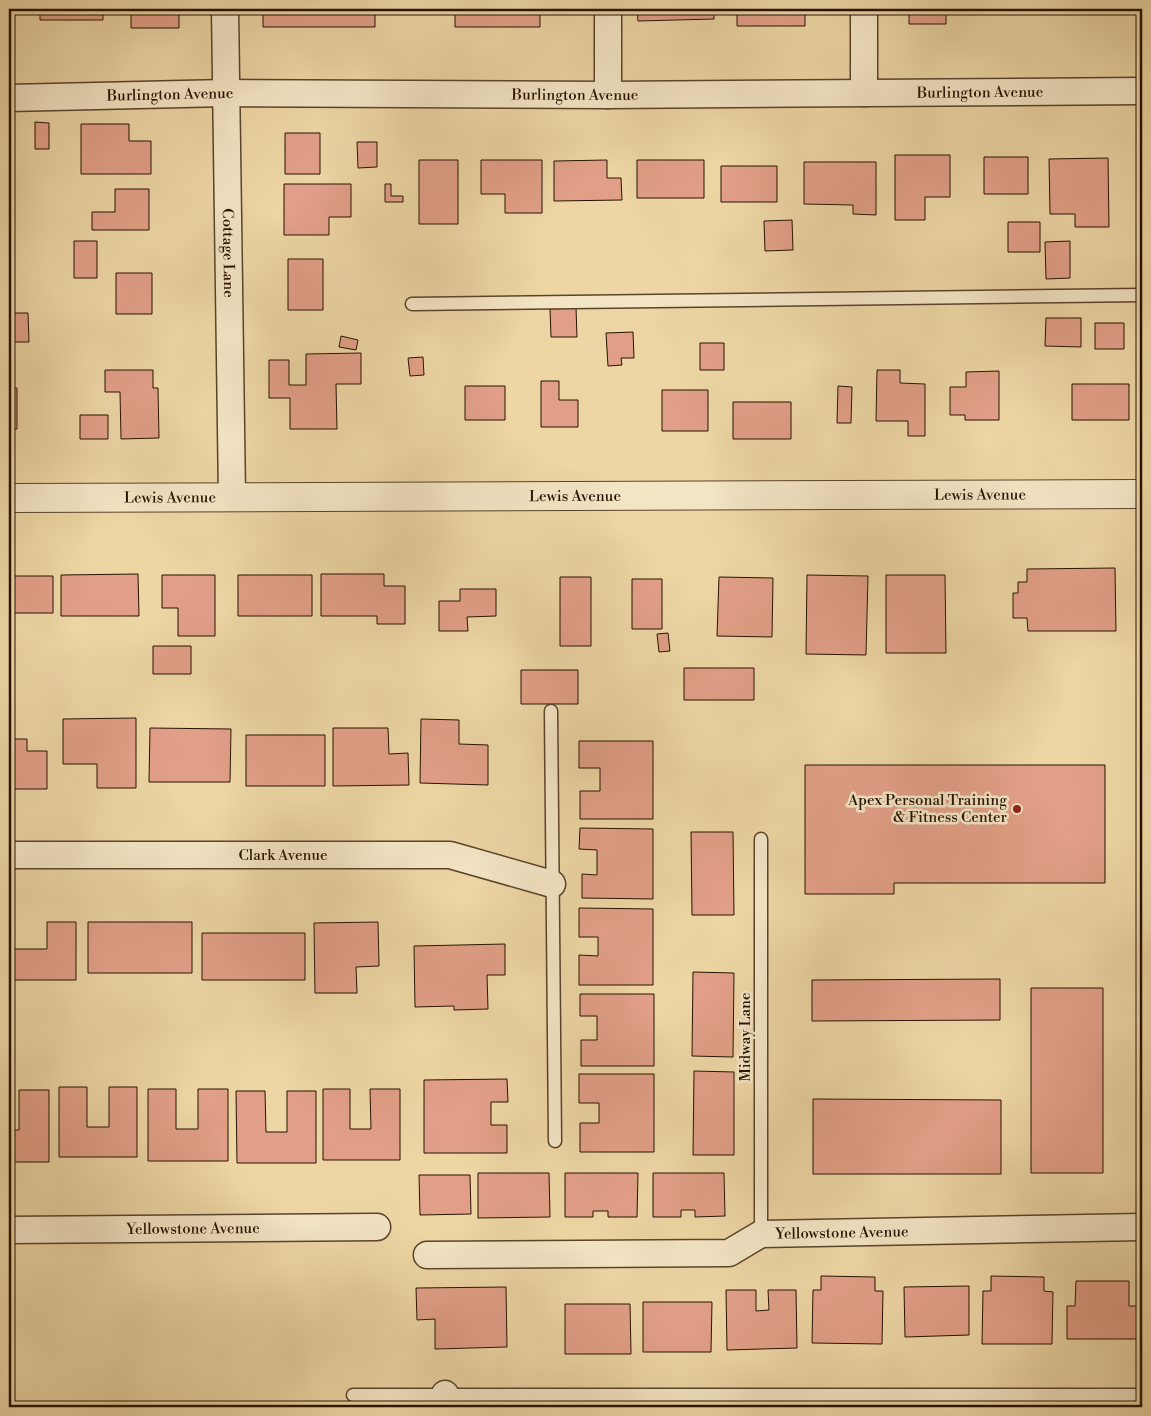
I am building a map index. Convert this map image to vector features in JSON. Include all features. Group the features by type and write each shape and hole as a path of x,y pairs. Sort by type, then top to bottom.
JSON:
{"street":[{"name":"Cottage Lane","path":"225,9 232,497"},
{"path":"608,9 608,95"},
{"path":"864,9 864,93"},
{"name":"Burlington Avenue","path":"9,98 226,93 608,95 1142,91"},
{"name":"Lewis Avenue","path":"9,498 1142,494"},
{"name":"Clark Avenue","path":"9,856 450,855 552,884"},
{"name":"Yellowstone Avenue","path":"9,1230 377,1227"},
{"name":"Yellowstone Avenue","path":"427,1255 729,1253 761,1234 1142,1227"}],"lane":[{"path":"412,304 1142,295"},
{"path":"551,711 555,1141"},
{"name":"Midway Lane","path":"760,839 761,1234"},
{"path":"353,1395 445,1401 1142,1395"}],"building":[{"path":"40,9 103,9 103,20 40,20"},
{"path":"131,9 179,9 179,28 131,28"},
{"path":"263,9 375,9 375,27 263,27"},
{"path":"455,9 540,9 540,27 455,27"},
{"path":"637,9 714,9 714,19 638,21"},
{"path":"737,9 805,9 805,26 737,26"},
{"path":"909,9 946,9 946,24 909,24"},
{"path":"1007,9 1056,9 1056,14 1007,14"},
{"path":"1076,9 1110,9 1110,12 1076,12"},
{"path":"35,122 49,123 49,149 35,149"},
{"path":"81,124 129,124 129,141 151,141 151,174 81,174"},
{"path":"285,133 320,133 320,174 285,174"},
{"path":"357,142 377,142 377,167 358,168"},
{"path":"895,155 950,155 950,197 925,197 925,220 895,220"},
{"path":"984,157 1028,157 1028,194 984,194"},
{"path":"1108,158 1109,227 1075,227 1075,214 1050,214 1049,159"},
{"path":"419,160 458,160 458,224 419,224"},
{"path":"481,160 542,160 542,213 505,213 505,194 481,194"},
{"path":"607,160 607,178 621,178 622,200 554,201 554,161"},
{"path":"637,160 704,160 704,198 637,198"},
{"path":"804,162 876,162 876,215 853,214 853,205 804,204"},
{"path":"721,166 777,166 777,202 721,202"},
{"path":"284,184 351,184 351,217 329,217 329,235 284,235"},
{"path":"385,184 391,184 391,196 403,196 403,202 385,202"},
{"path":"115,189 149,189 149,230 92,230 92,212 115,212"},
{"path":"792,220 793,250 765,251 764,221"},
{"path":"1008,222 1040,222 1040,252 1008,252"},
{"path":"74,241 97,241 97,278 74,278"},
{"path":"1070,241 1070,278 1046,279 1045,242"},
{"path":"288,259 323,259 323,310 288,310"},
{"path":"116,273 152,273 152,314 116,314"},
{"path":"576,308 577,337 551,337 550,309"},
{"path":"9,313 28,313 29,342 9,342"},
{"path":"1046,318 1081,318 1081,347 1045,346"},
{"path":"1095,323 1124,323 1124,349 1095,349"},
{"path":"633,332 634,358 621,358 622,365 608,366 606,333"},
{"path":"341,336 358,340 356,350 339,347"},
{"path":"700,343 724,343 724,370 700,370"},
{"path":"361,353 361,384 336,384 337,429 290,429 290,398 269,398 269,360 289,360 289,385 306,385 306,354"},
{"path":"423,357 424,375 410,376 408,358"},
{"path":"105,370 153,370 153,388 158,388 159,438 121,439 120,392 105,392"},
{"path":"877,370 900,370 900,383 925,384 925,436 908,436 908,421 876,421"},
{"path":"999,371 999,420 965,420 965,415 950,415 950,387 966,387 966,372"},
{"path":"541,381 559,381 559,400 578,400 578,427 541,427"},
{"path":"1072,384 1129,384 1129,420 1072,420"},
{"path":"465,386 505,386 505,420 465,420"},
{"path":"838,386 852,387 851,423 837,423"},
{"path":"9,388 17,388 17,429 9,429"},
{"path":"662,390 708,390 708,431 662,431"},
{"path":"733,402 791,402 791,439 733,439"},
{"path":"80,415 108,415 108,439 80,439"},
{"path":"1115,568 1116,631 1028,631 1027,618 1013,618 1013,593 1018,593 1018,582 1027,582 1027,569"},
{"path":"138,574 139,616 61,616 61,575"},
{"path":"321,574 384,574 384,586 405,586 405,624 377,624 377,616 321,616"},
{"path":"162,575 215,575 215,636 178,636 178,608 162,608"},
{"path":"238,575 312,575 312,616 238,616"},
{"path":"807,575 868,576 866,655 806,654"},
{"path":"886,575 945,575 946,653 886,653"},
{"path":"9,576 53,576 53,613 9,613"},
{"path":"560,577 591,577 591,646 560,646"},
{"path":"719,577 773,578 772,637 717,636"},
{"path":"632,579 662,579 662,629 632,629"},
{"path":"460,589 496,589 496,616 467,617 468,631 439,631 439,601 460,601"},
{"path":"668,633 670,651 659,652 657,634"},
{"path":"153,646 191,646 191,674 153,674"},
{"path":"684,668 754,668 754,700 684,700"},
{"path":"521,670 578,670 578,704 521,704"},
{"path":"136,718 136,788 97,788 97,764 63,764 63,719"},
{"path":"421,719 459,720 459,744 488,745 488,785 420,783"},
{"path":"150,728 231,729 230,782 149,782"},
{"path":"333,728 388,728 389,754 408,753 409,785 333,786"},
{"path":"246,735 325,735 325,786 246,786"},
{"path":"9,739 27,739 27,751 47,751 47,789 9,789"},
{"path":"579,741 653,741 653,819 580,819 580,791 600,791 600,768 579,768"},
{"path":"805,765 1105,765 1105,883 894,883 894,894 805,894"},
{"path":"580,828 653,829 653,899 582,898 582,874 597,875 597,850 579,849"},
{"path":"691,832 733,832 734,915 692,915"},
{"path":"579,908 653,909 653,985 579,985 579,955 598,956 598,937 579,937"},
{"path":"47,922 76,922 76,980 9,980 9,949 47,949"},
{"path":"88,922 192,922 192,973 88,973"},
{"path":"378,922 379,966 356,967 357,993 315,993 314,923"},
{"path":"202,933 305,933 305,980 202,980"},
{"path":"505,944 505,975 487,975 488,1009 454,1010 454,1006 415,1007 414,946"},
{"path":"693,972 734,973 733,1057 692,1056"},
{"path":"1000,979 1000,1020 812,1021 812,980"},
{"path":"1031,988 1103,988 1103,1173 1031,1173"},
{"path":"580,994 654,994 654,1066 581,1066 581,1040 597,1040 597,1016 580,1016"},
{"path":"694,1071 734,1072 734,1155 693,1155"},
{"path":"579,1074 654,1074 654,1152 580,1152 580,1123 599,1123 599,1103 579,1103"},
{"path":"507,1079 508,1102 491,1102 491,1125 507,1125 507,1153 424,1153 424,1080"},
{"path":"59,1087 87,1087 87,1127 109,1127 109,1087 137,1087 137,1157 59,1157"},
{"path":"148,1089 176,1089 176,1129 198,1129 198,1089 228,1089 228,1161 148,1161"},
{"path":"323,1089 350,1089 350,1129 371,1129 370,1089 400,1089 400,1160 323,1160"},
{"path":"19,1090 49,1090 49,1162 9,1162 9,1130 19,1130"},
{"path":"236,1091 265,1091 266,1132 287,1132 287,1091 316,1091 316,1163 237,1163"},
{"path":"813,1099 1001,1100 1001,1174 813,1174"},
{"path":"478,1173 549,1173 550,1217 478,1218"},
{"path":"565,1173 638,1173 637,1217 608,1217 608,1211 593,1211 593,1217 565,1217"},
{"path":"653,1173 724,1173 725,1216 695,1217 695,1210 681,1210 681,1217 653,1217"},
{"path":"419,1175 470,1175 471,1214 420,1215"},
{"path":"821,1276 875,1277 875,1291 883,1291 882,1344 812,1343 813,1290 821,1290"},
{"path":"991,1276 1044,1277 1044,1291 1053,1292 1052,1344 982,1344 983,1291 991,1291"},
{"path":"1076,1281 1129,1281 1129,1306 1137,1306 1137,1339 1067,1339 1067,1306 1075,1306"},
{"path":"969,1286 969,1335 905,1337 904,1287"},
{"path":"506,1287 507,1347 435,1349 435,1319 417,1320 416,1288"},
{"path":"726,1290 756,1290 756,1311 769,1310 768,1290 796,1290 797,1348 727,1350"},
{"path":"643,1302 712,1302 711,1352 643,1352"},
{"path":"565,1304 630,1304 631,1354 565,1354"}],"place":[{"name":"Apex Personal Training & Fitness Center","path":"1017,809"}]}
